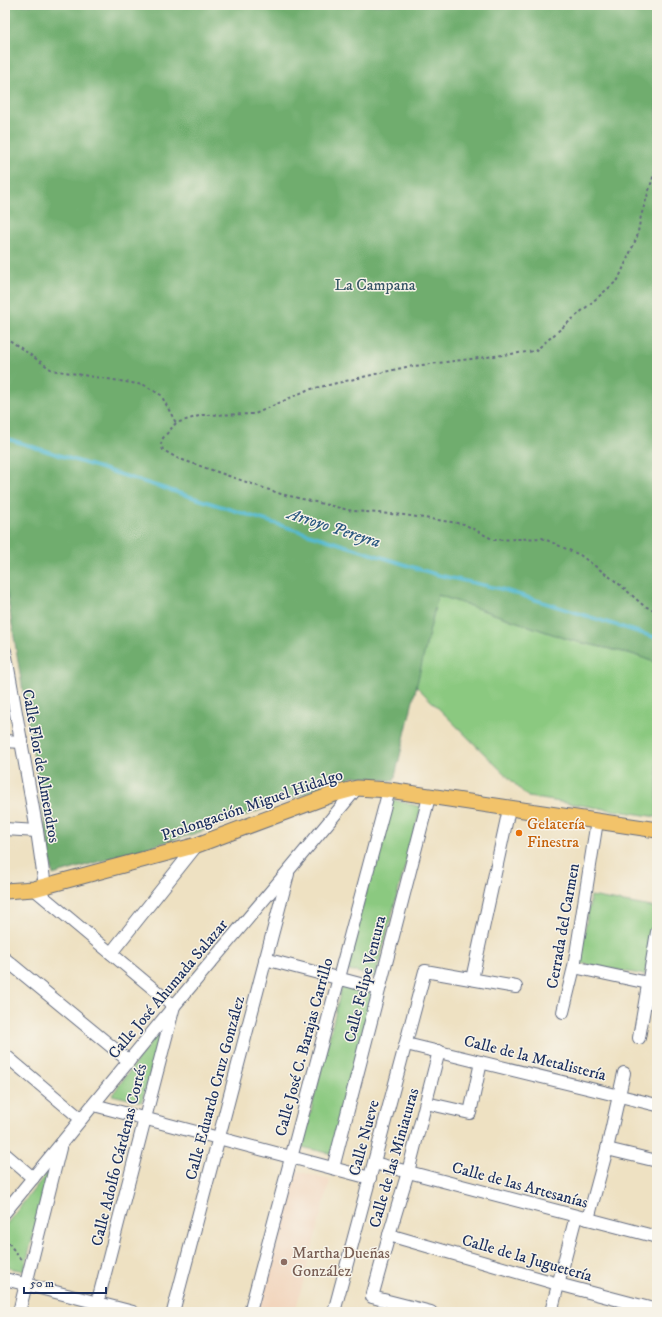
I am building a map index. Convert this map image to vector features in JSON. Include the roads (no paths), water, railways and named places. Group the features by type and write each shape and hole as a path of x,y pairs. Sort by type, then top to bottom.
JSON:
{"main road":[{"name":"Prolongación Miguel Hidalgo","path":"5,891 40,888 197,845 331,795 357,788 388,790 657,830"}],"street":[{"name":"Calle Flor de Almendros","path":"5,654 37,831 40,888"},
{"path":"5,741 22,742"},
{"name":"Calle José Ahumada Salazar","path":"5,1212 174,1006 357,788"},
{"name":"Calle José C. Barajas Carrillo","path":"250,1312 388,790"},
{"name":"Calle Felipe Ventura","path":"333,1168 429,797"},
{"path":"509,809 472,979 516,987"},
{"name":"Cerrada del Carmen","path":"563,1012 574,967 597,821"},
{"path":"5,829 37,831"},
{"path":"111,953 197,845"},
{"name":"Calle Eduardo Cruz González","path":"173,1312 288,871"},
{"path":"40,888 111,953 174,1006"},
{"path":"639,1038 657,932"},
{"path":"5,959 129,1061"},
{"path":"266,959 379,989"},
{"path":"574,967 648,983"},
{"name":"Calle Nueve","path":"334,1312 425,971 472,979"},
{"name":"Calle Adolfo Cárdenas Cortés","path":"96,1307 174,1006"},
{"name":"Calle de la Metalistería","path":"406,1044 657,1105"},
{"name":"Calle de las Miniaturas","path":"431,1312 372,1297 408,1172 439,1051"},
{"path":"5,1055 81,1119"},
{"path":"426,1103 470,1113 481,1062"},
{"path":"551,1312 558,1284 607,1149 624,1073"},
{"path":"94,1105 370,1178"},
{"path":"19,1312 61,1143"},
{"path":"607,1149 657,1161"},
{"path":"5,1154 34,1178"},
{"name":"Calle de las Artesanías","path":"374,1163 657,1237"},
{"name":"Calle de la Juguetería","path":"389,1235 558,1284 657,1310"},
{"path":"5,1279 26,1284 96,1307 133,1312"}],"waterway":[{"name":"Arroyo Pereyra","path":"5,438 438,575 501,589 657,638"}],"place":[{"name":"Gelatería Finestra","path":"519,833"},
{"name":"Martha Dueñas González","path":"284,1262"}],"park label":[{"name":"La Campana","path":"375,285"}]}
